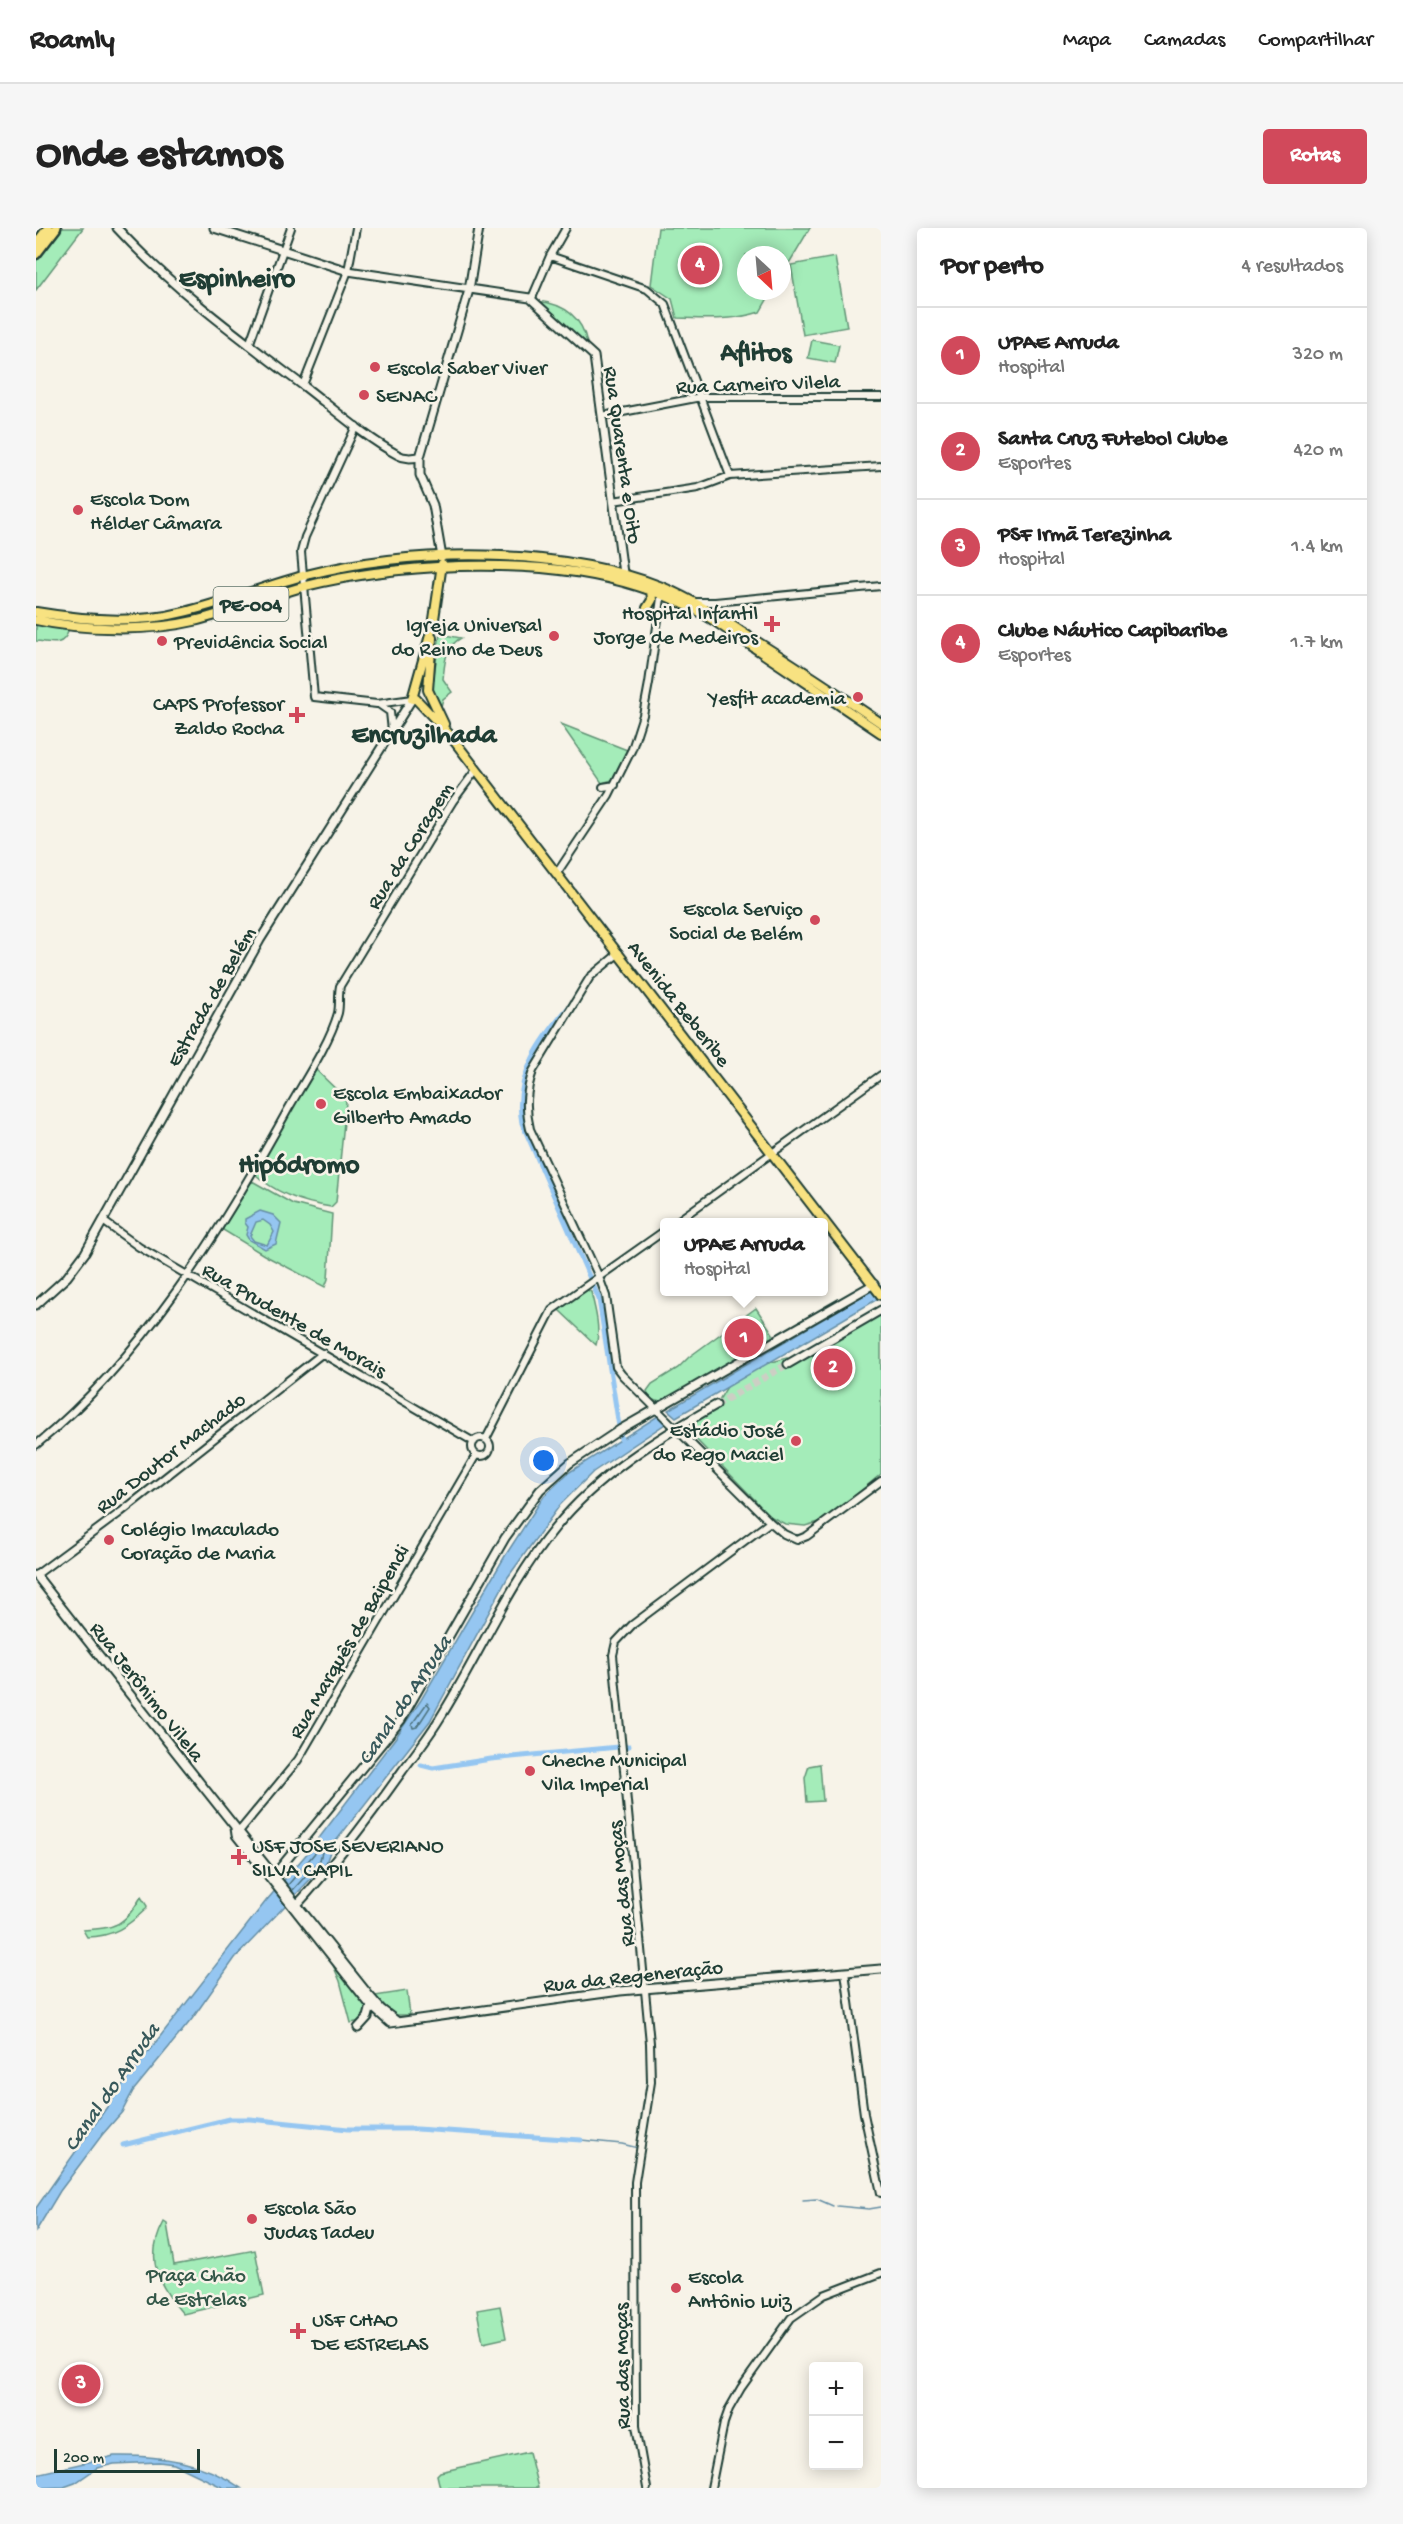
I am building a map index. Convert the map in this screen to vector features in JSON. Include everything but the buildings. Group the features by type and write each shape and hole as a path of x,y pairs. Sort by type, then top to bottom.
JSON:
{"highway":[{"path":"36,244 48,228"},
{"path":"36,254 56,228"}],"main road":[{"path":"117,228 151,265 249,345 356,426 399,455 411,458 420,457"},
{"name":"Rua Quarenta e Oito","path":"214,228 348,271 530,298 594,356 623,573"},
{"path":"412,699 434,621 442,557 433,505 420,475 420,457 469,290 479,228"},
{"name":"PE-004","path":"36,612 75,619 161,616 217,603 304,576 368,563 442,557 545,558 623,573 662,591 695,609 881,733"},
{"name":"PE-004","path":"36,620 73,626 172,626 306,586 363,573 441,567 513,565 570,569 662,591 693,602 831,688 881,723"},
{"path":"647,608 652,600 651,590"},
{"name":"Avenida Beberibe","path":"434,621 428,690 449,734"},
{"name":"Avenida Beberibe","path":"412,699 424,705 449,734 823,1218"},
{"name":"Estrada de Belém","path":"36,1305 75,1268 260,940 412,699"},
{"name":"Avenida Beberibe","path":"828,1224 878,1287"},
{"path":"275,1880 400,1720 505,1538 540,1490 563,1469 619,1430 878,1287"},
{"path":"788,1364 881,1310"},
{"path":"294,1905 362,1828 439,1720 521,1577 555,1527 592,1489 625,1461 674,1426 716,1405"},
{"name":"Rua Jerônimo Vilela","path":"36,1575 294,1905"},
{"path":"294,1905 371,2006 394,2023"},
{"path":"294,1905 394,2023"},
{"name":"Rua da Regeneração","path":"394,2023 647,1988 881,1968"},
{"path":"358,2028 368,2018 371,2006"}],"street":[{"path":"249,345 291,228"},
{"path":"303,385 348,271 356,228"},
{"path":"532,298 550,256 566,228"},
{"path":"550,256 654,292 665,304 730,476"},
{"name":"Rua Carneiro Vilela","path":"602,416 701,397 881,397"},
{"path":"356,426 302,544 314,698 377,704 412,699"},
{"path":"613,501 706,485 730,476 881,466"},
{"path":"693,602 715,602 881,586"},
{"path":"557,873 615,785 632,749 643,715 662,591"},
{"path":"711,612 715,602"},
{"path":"377,704 390,712 392,733"},
{"name":"Rua da Coragem","path":"36,1445 58,1426 138,1343 189,1276 250,1178 313,1064 336,1018 340,986 453,801 476,771"},
{"path":"603,787 615,785"},
{"path":"619,953 590,977 533,1071 526,1103 531,1128 593,1281 606,1296 618,1370 770,1522 784,1534 797,1540 881,1480"},
{"path":"682,1218 881,1075"},
{"name":"Rua Prudente de Morais","path":"103,1221 139,1247 474,1442"},
{"path":"486,1439 552,1310 660,1234"},
{"name":"Rua Doutor Machado","path":"36,1575 121,1512 323,1353"},
{"path":"481,1438 486,1439 490,1446 488,1453 481,1456 476,1455 473,1450 474,1442 481,1438"},
{"name":"Rua Marquês de Baipendi","path":"237,1831 297,1760 476,1455"},
{"name":"Rua das Moças","path":"647,2488 636,2426 635,2182 651,2082 647,1988 613,1655 616,1642 632,1625 770,1522"},
{"path":"845,1972 864,2114 881,2193"},
{"path":"711,2488 729,2409 741,2388 791,2318 824,2295 881,2273"}],"green space":[{"path":"56,228 83,228 36,290 36,254"},
{"path":"658,228 810,228 791,260 791,246 737,246 737,300 767,300 760,312 729,318 677,318 672,299 651,285"},
{"path":"835,257 847,327 803,335 791,265"},
{"path":"538,301 556,305 570,313 581,326 587,343 582,341"},
{"path":"812,340 839,345 835,363 808,358"},
{"path":"36,623 66,628 68,632 66,637 59,642 36,641"},
{"path":"440,634 461,638 452,646 447,655 443,679 452,692 443,699 440,710 433,697 432,689"},
{"path":"561,724 627,750 612,780 602,783"},
{"path":"315,1069 345,1098 346,1102 336,1202 331,1207 290,1196 272,1187 255,1174"},
{"path":"252,1181 293,1204 332,1214 328,1279 325,1287 264,1255 223,1230 222,1226"},
{"path":"586,1289 591,1292 596,1312 598,1333 596,1345 559,1310"},
{"path":"756,1308 775,1337 663,1401 655,1401 649,1396 647,1391 652,1384 678,1368 689,1357"},
{"name":"Estádio José do Rego Maciel","path":"881,1313 881,1474 819,1522 805,1526 785,1524 766,1514 687,1430 689,1423 716,1405 728,1385 761,1365 787,1358 788,1366"},
{"path":"820,1764 823,1801 807,1802 805,1778 809,1766"},
{"path":"141,1897 147,1906 146,1909 133,1921 112,1933 87,1937 83,1930 104,1928 124,1920"},
{"path":"334,1961 365,2002 367,2012 361,2021 351,2023 340,1981 332,1963"},
{"path":"407,1991 410,2015 394,2015 375,1996"},
{"name":"Praça Chão de Estrelas","path":"164,2222 167,2224 174,2265 255,2250 264,2295 183,2314 167,2293 157,2271 155,2248"},
{"path":"500,2306 506,2338 483,2343 477,2310"},
{"path":"529,2452 538,2488 440,2488 437,2475 440,2472"}],"water":[{"path":"260,1211 273,1215 281,1223 276,1244 265,1249 249,1240 246,1235 248,1227 245,1219","holes":["263,1220 274,1232 267,1245 254,1241 250,1236 256,1222"]},
{"path":"881,1285 881,1297 676,1417 668,1410"},
{"path":"658,1416 665,1424 593,1472 560,1505 508,1577 430,1721 332,1846 326,1863 235,1958 192,2019 133,2091 122,2112 60,2191 36,2231 36,2208 126,2080 266,1901 310,1850 396,1737 421,1700 505,1556 544,1496 568,1473"},
{"path":"114,2456 180,2461 211,2471 241,2488 224,2488 174,2464 159,2462 114,2464 97,2468 75,2483 64,2487 36,2488 36,2474"}],"waterway":[{"path":"572,1003 551,1029 533,1058 526,1073 520,1106 522,1123 599,1299 621,1439"},
{"path":"421,1765 433,1768 491,1759 629,1746"},
{"path":"123,2145 229,2119 348,2129 417,2129 581,2140"},
{"path":"581,2140 638,2148"},
{"path":"803,2200 817,2199 833,2206"},
{"path":"837,2206 869,2209 881,2207"}],"tunnel":[{"path":"716,1405 788,1364"}],"place":[{"name":"Clube Náutico Capibaribe","path":"700,265"},
{"name":"Escola Saber Viver","path":"375,367"},
{"name":"SENAC","path":"364,395"},
{"name":"Escola Dom Hélder Câmara","path":"78,510"},
{"name":"Hospital Infantil Jorge de Medeiros","path":"772,624"},
{"name":"Igreja Universal do Reino de Deus","path":"554,636"},
{"name":"Previdência Social","path":"162,641"},
{"name":"Yesfit academia","path":"858,697"},
{"name":"CAPS Professor Zaldo Rocha","path":"297,715"},
{"name":"Escola Serviço Social de Belém","path":"815,920"},
{"name":"Escola Embaixador Gilberto Amado","path":"321,1104"},
{"name":"UPAE Arruda","path":"744,1338"},
{"name":"Santa Cruz Futebol Clube","path":"833,1368"},
{"name":"Estádio José do Rego Maciel","path":"796,1441"},
{"name":"Colégio Imaculado Coração de Maria","path":"109,1540"},
{"name":"Cheche Municipal Vila Imperial","path":"530,1771"},
{"name":"USF JOSE SEVERIANO SILVA CAPIL","path":"239,1857"},
{"name":"Escola São Judas Tadeu","path":"252,2219"},
{"name":"Escola Antônio Luiz","path":"676,2288"},
{"name":"USF CHAO DE ESTRELAS","path":"298,2331"},
{"name":"PSF Irmã Terezinha","path":"81,2384"}],"district":[{"name":"Espinheiro","path":"237,277"},
{"name":"Aflitos","path":"756,351"},
{"name":"Encruzilhada","path":"424,733"},
{"name":"Hipódromo","path":"299,1163"}],"water label":[{"name":"Canal do Arruda","path":"403,1699"},
{"name":"Canal do Arruda","path":"110,2086"}]}
